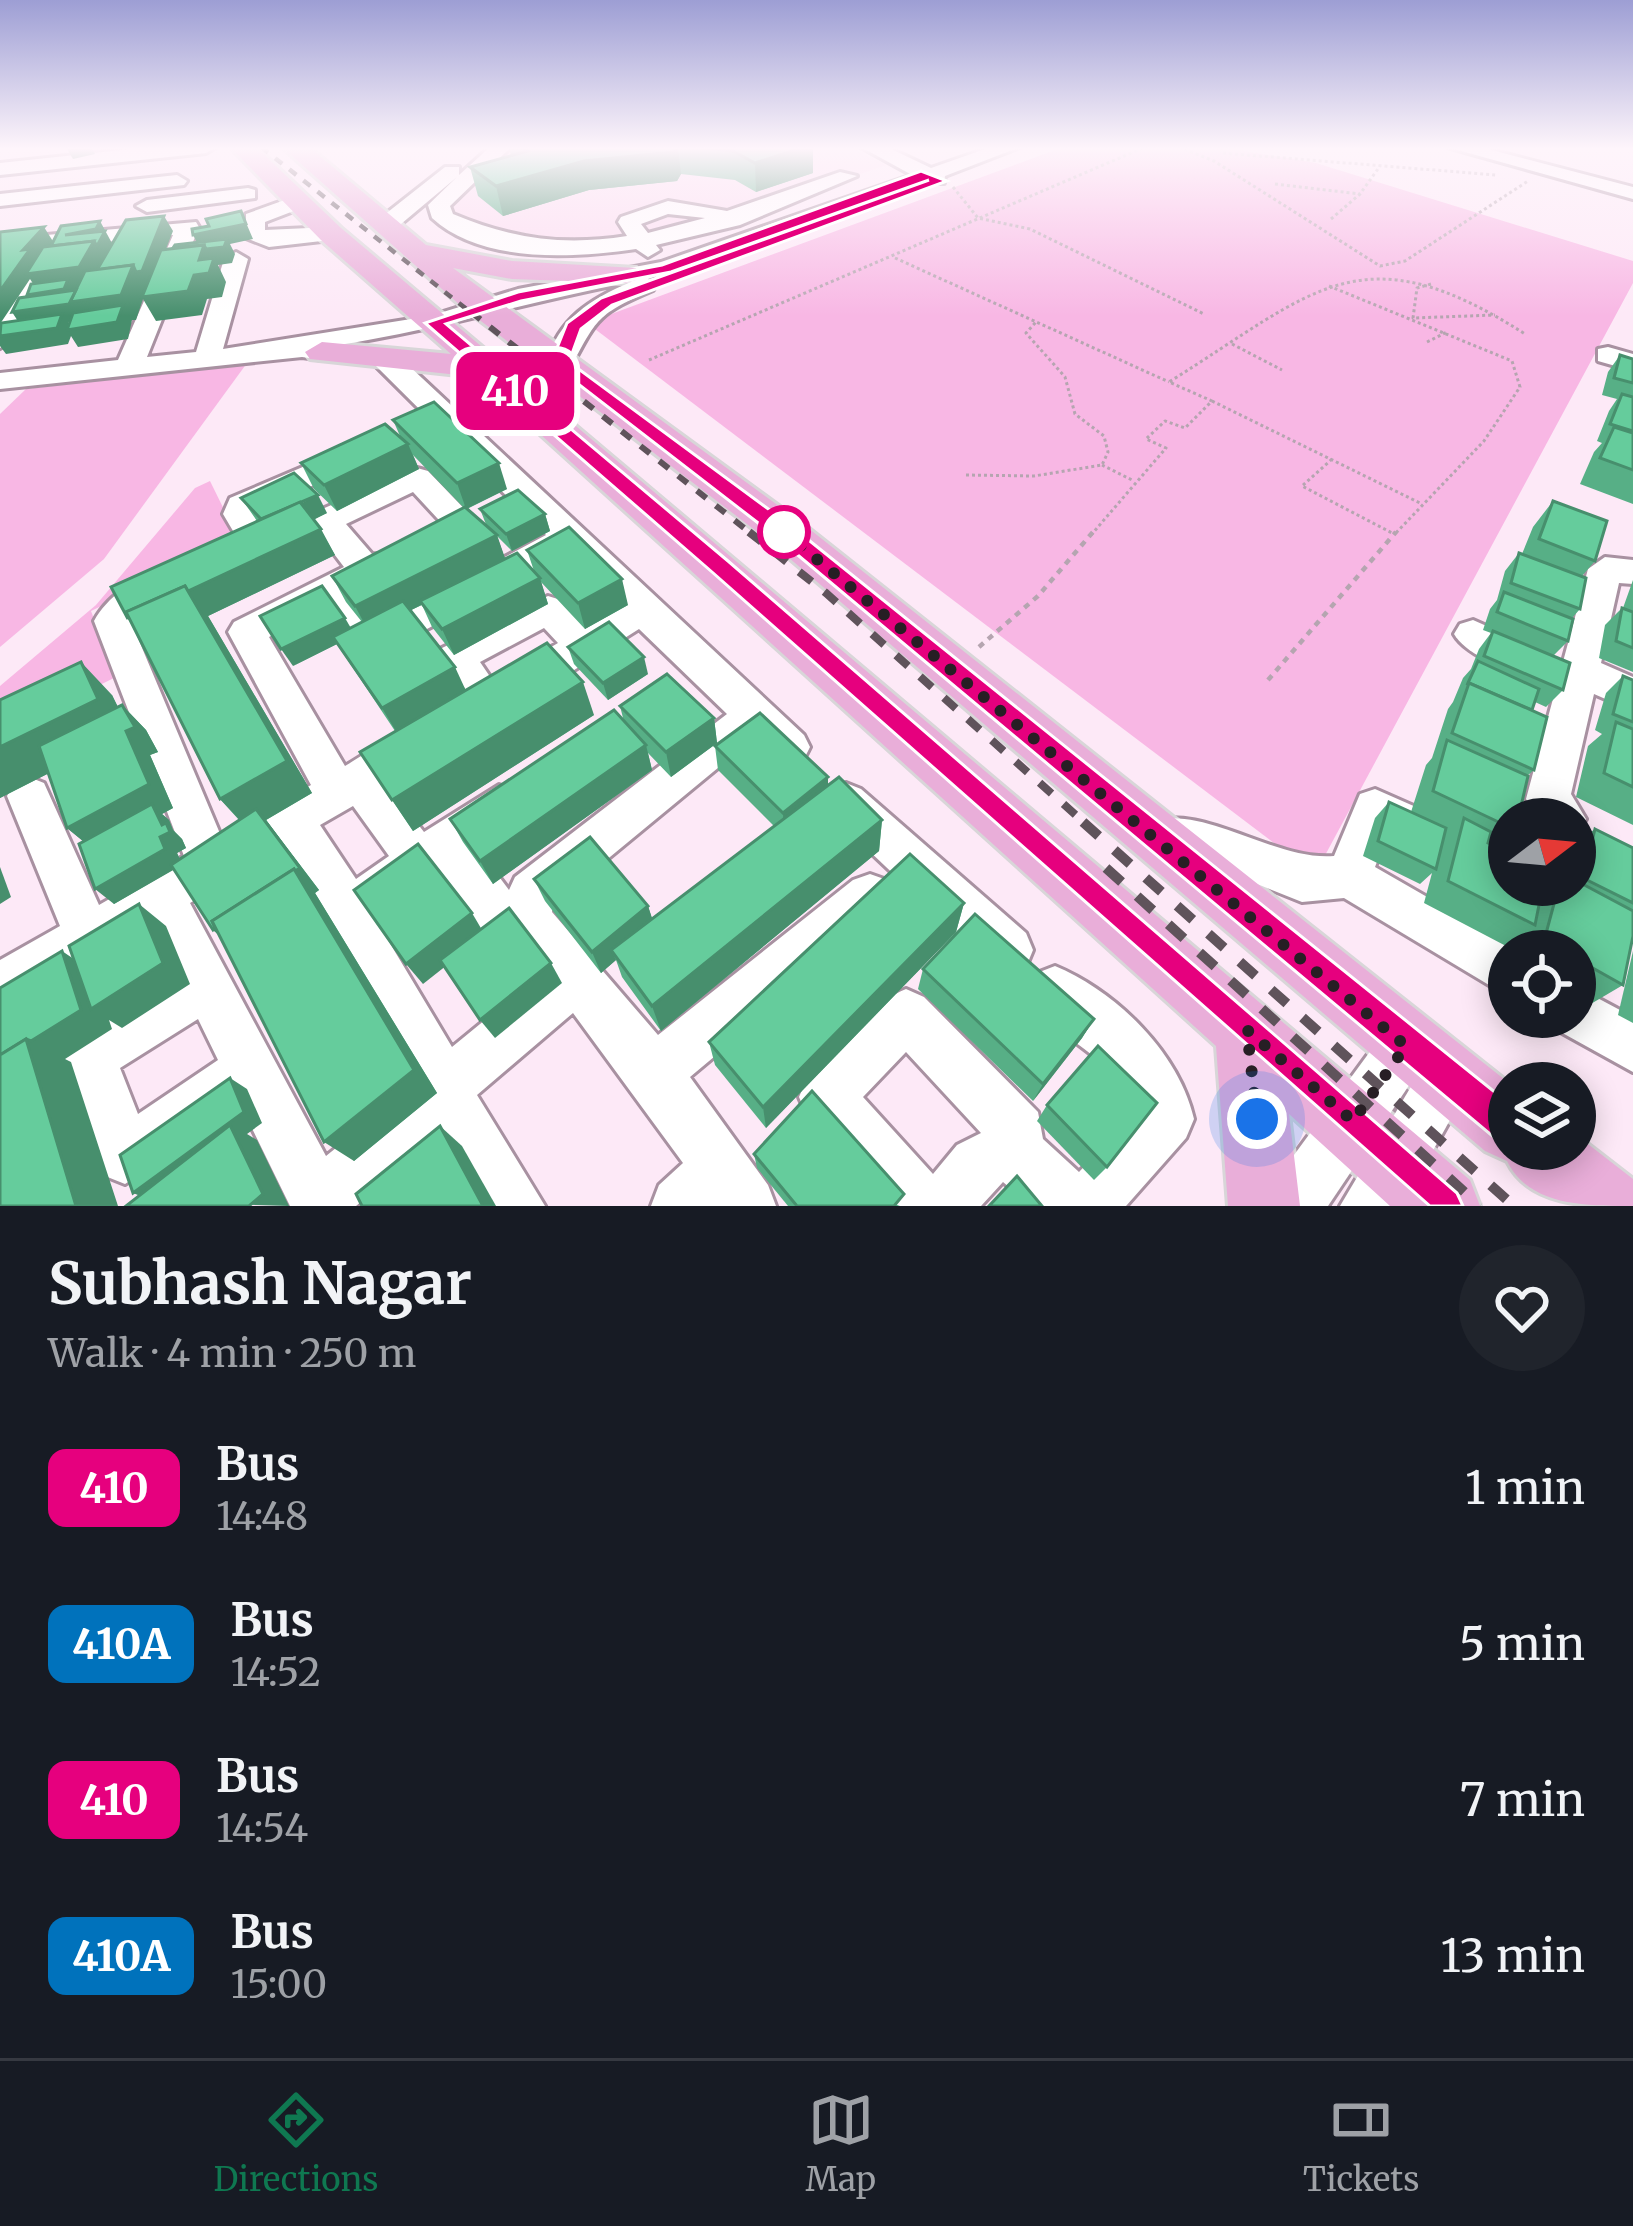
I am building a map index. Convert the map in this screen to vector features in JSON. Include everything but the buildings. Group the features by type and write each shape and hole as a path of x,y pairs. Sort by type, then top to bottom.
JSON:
{"main road":[{"path":"362,203 401,236 471,330 1353,1121 1381,1183 1444,1206"},
{"path":"290,204 391,285 471,330 560,363 782,530 1488,1110"},
{"path":"401,236 512,270 634,280"},
{"path":"316,347 382,356 471,330"},
{"path":"1247,1030 1264,1206"},
{"path":"1564,1170 1609,1206"}],"street":[{"path":"0,222 166,203"},
{"path":"259,203 290,204"},
{"path":"401,236 431,203"},
{"path":"441,203 442,214 476,236 518,248 639,242 768,203"},
{"path":"560,363 563,342 587,313 634,280 848,203"},
{"path":"0,382 471,330 634,280 776,244 871,203"},
{"path":"290,204 254,219 250,225 259,238 331,234"},
{"path":"401,236 442,214"},
{"path":"726,218 801,221"},
{"path":"0,245 188,226 129,367"},
{"path":"1,336 57,239"},
{"path":"639,242 666,268"},
{"path":"207,359 236,259"},
{"path":"316,347 378,314 392,294 391,285"},
{"path":"382,356 911,863 1150,1076 1166,1098 1167,1119 1087,1206"},
{"path":"212,869 112,621 133,600 252,544 254,536 239,514 249,501 443,416"},
{"path":"366,571 325,520 417,478 517,567"},
{"path":"247,634 524,493"},
{"path":"331,589 362,650 569,538"},
{"path":"1549,798 1582,734 1578,676 1615,612 1605,569 1633,572"},
{"path":"293,580 231,612 349,787 432,851 503,921 525,906 531,893 755,715"},
{"path":"488,703 454,658 548,609 583,646"},
{"path":"0,988 212,869 642,610"},
{"path":"1473,634 1633,695"},
{"path":"660,690 699,663"},
{"path":"350,911 523,786"},
{"path":"29,796 89,938"},
{"path":"1349,877 1375,808 1488,860"},
{"path":"292,821 350,911 349,920 436,1071 442,1090 516,1206"},
{"path":"1151,835 1216,847 1302,880 1349,877 1488,960"},
{"path":"654,1072 911,863"},
{"path":"162,898 320,1203 435,1103 442,1090 577,978"},
{"path":"525,906 527,919 654,1072 716,1193"},
{"path":"207,984 90,1057 125,1156 251,1069"},
{"path":"922,1206 826,1096 906,1015 1018,1132 1000,1153 977,1165 944,1206"},
{"path":"1596,1024 1633,1046"},
{"path":"1293,1206 1353,1121 1426,1061"},
{"path":"1381,1183 1426,1061"},
{"path":"1000,1153 1022,1158 1072,1206"}],"path":[{"path":"967,203 978,218 1030,229 1204,314"},
{"path":"649,360 895,258 1013,203"},
{"path":"1281,203 1380,266 1405,261 1493,203"},
{"path":"1331,220 1350,203"},
{"path":"895,258 1211,401 1422,504"},
{"path":"1169,382 1329,286 1389,271 1432,284 1500,315 1525,334"},
{"path":"1413,318 1417,289 1432,284"},
{"path":"1268,680 1422,504 1484,442 1520,386 1512,362 1329,286"},
{"path":"1413,318 1500,315"},
{"path":"1036,322 1026,333 1065,377 1076,414 1104,436 1108,452 1102,465"},
{"path":"1427,342 1448,332"},
{"path":"1232,344 1282,370"},
{"path":"952,671 1038,596 1166,448 1146,439 1165,421 1185,428 1211,401"},
{"path":"1332,459 1302,486 1394,535"},
{"path":"966,475 1017,479 1072,474 1102,465 1136,482"}],"shaded area":[{"path":"433,203 772,203 658,241 555,249 450,223 428,207"},
{"path":"911,203 1446,203 1633,261 1633,283 1315,874 587,323"},
{"path":"247,363 104,559 0,647 0,414 26,389"},
{"path":"210,481 239,540 91,611 116,677 0,734 0,686 96,605 195,488"}],"railway":[{"path":"332,203 474,315"},
{"path":"471,312 753,535"},
{"path":"749,532 826,593 1087,825"},
{"path":"1083,822 1514,1206"},
{"path":"1106,868 1480,1206"}],"bus line":[{"name":"410","path":"851,203 666,268 518,296 434,323 720,567 1444,1206"},
{"name":"410","path":"882,203 606,301 573,327 563,342 560,363 782,530 1488,1110"}],"route":[{"path":"784,532 1406,1046 1353,1121 1247,1030 1257,1119"}]}
